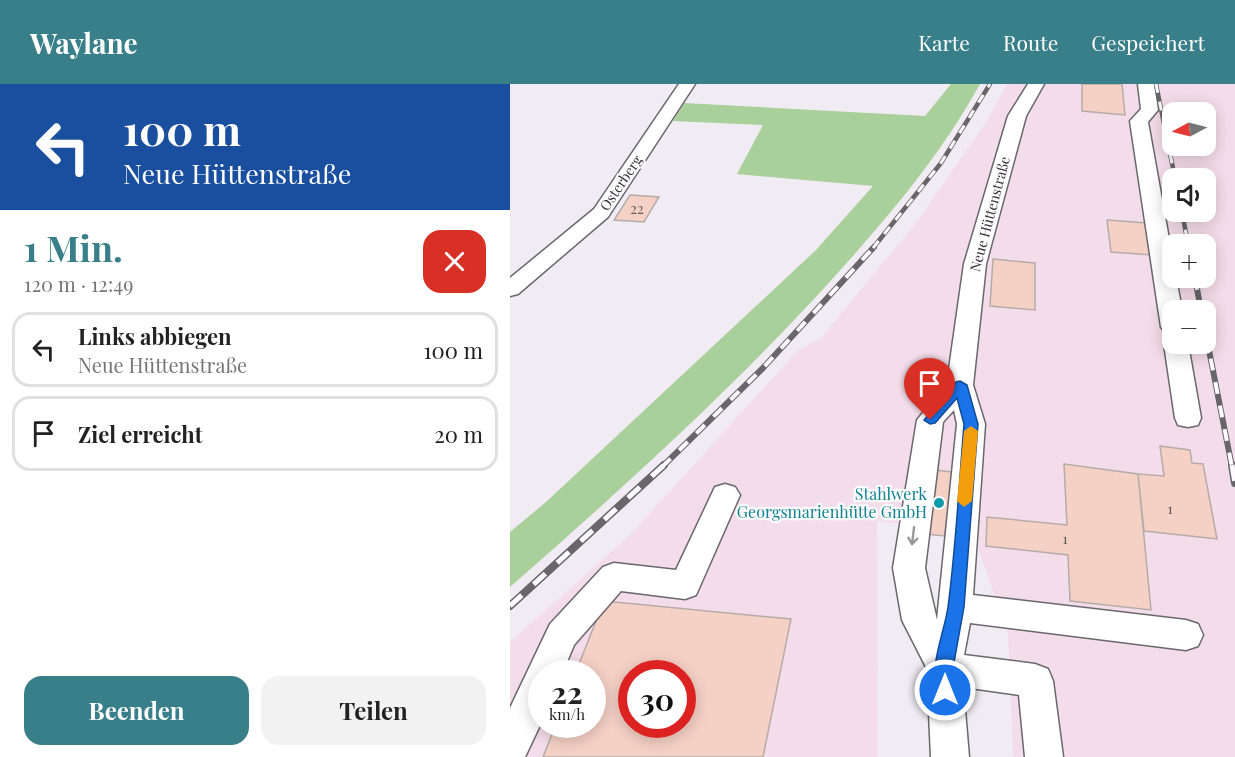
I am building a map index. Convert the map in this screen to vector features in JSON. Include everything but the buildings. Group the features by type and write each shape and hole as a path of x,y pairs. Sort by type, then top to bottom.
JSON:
{"street":[{"name":"Osterberg","path":"510,289 602,213 687,84"},
{"name":"Neue Hüttenstraße","path":"950,757 944,668 956,607 971,424 960,385 975,264 1017,116 1036,84"},
{"path":"1146,84 1150,110 1139,121 1169,300"},
{"path":"1178,354 1188,418"},
{"name":"Neue Hüttenstraße","path":"944,668 919,620 909,568 930,420 960,385"},
{"path":"550,660 562,635 614,577 685,585 725,495"},
{"path":"956,607 1186,635"},
{"path":"944,668 1035,681 1044,757"},
{"path":"510,748 528,710"}],"shaded area":[{"name":"Stahlwerk Georgsmarienhütte GmbH","path":"1007,84 1235,84 1235,757 1013,757 1008,634 978,548 979,533 877,521 878,757 510,757 510,642 631,534 798,350 821,338 919,219 988,119"}],"green space":[{"path":"951,84 980,84 931,160 855,253 758,358 718,397 510,587 510,532 546,502 816,250 873,186 737,174 763,125 673,121 684,103 925,116"}],"railway":[{"path":"873,248 941,163 990,84"},
{"path":"1156,84 1173,168"},
{"path":"1184,222 1186,234"},
{"path":"662,467 763,368 874,247"},
{"path":"1197,288 1199,300"},
{"path":"1210,354 1232,467"},
{"path":"510,606 664,465"},
{"path":"1232,465 1235,483"}],"slow traffic":[{"path":"964,501 971,431"}],"place":[{"name":"Stahlwerk Georgsmarienhütte GmbH","path":"939,503"}],"route":[{"path":"930,420 960,385 971,424 956,607 944,668 945,690"}]}
